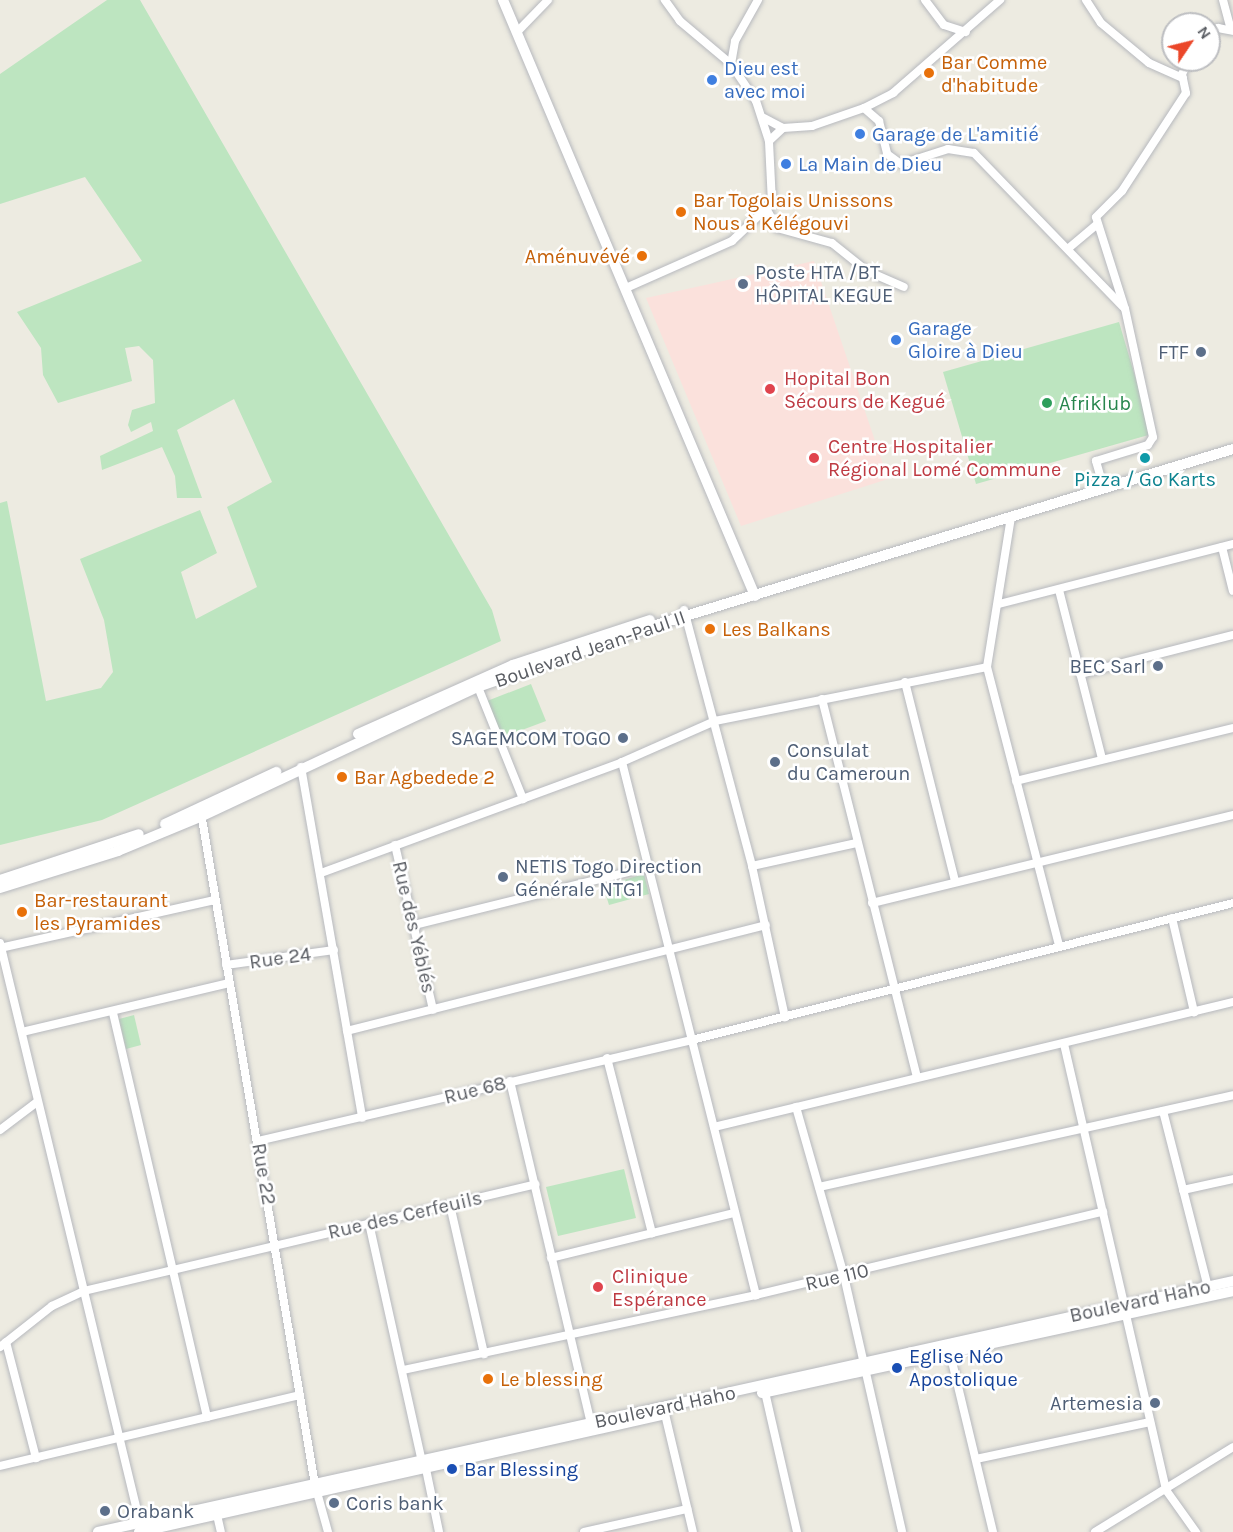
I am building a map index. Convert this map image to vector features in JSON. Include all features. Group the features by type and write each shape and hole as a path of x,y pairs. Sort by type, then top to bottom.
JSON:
{"main road":[{"path":"503,0 626,288 752,593"},
{"name":"Boulevard Jean-Paul II","path":"752,593 1233,442"},
{"name":"Boulevard Jean-Paul II","path":"0,881 201,812 435,696 685,613 1233,449"},
{"name":"Boulevard Jean-Paul II","path":"0,888 118,850 478,687 685,613"},
{"name":"Boulevard Haho","path":"592,1427 765,1392 862,1367 950,1353 1233,1281"},
{"name":"Boulevard Haho","path":"140,1528 862,1367 1125,1310 1233,1291"},
{"name":"Boulevard Haho","path":"98,1532 140,1528 217,1515 316,1490"}],"street":[{"path":"518,31 548,0"},
{"path":"626,288 732,241 767,210 773,190 764,118 731,64 680,21 665,0"},
{"path":"731,64 735,41 758,0"},
{"path":"925,0 944,25 966,32"},
{"path":"764,118 783,128 812,126 864,108 892,93 966,32 1000,0"},
{"path":"1086,0 1101,23 1149,63 1183,78"},
{"path":"1223,0 1232,30"},
{"path":"1102,482 1096,461 1148,445 1153,437 1125,309 1096,225 1097,212 1122,191 1186,93 1183,78 1185,72"},
{"path":"864,108 879,122 892,160 909,164 948,149 966,149 1070,247 1125,309"},
{"path":"768,141 783,128"},
{"path":"767,210 777,228 832,243 867,272 904,286"},
{"path":"1070,247 1096,225"},
{"path":"1011,517 999,604 987,667 1059,946"},
{"path":"999,604 1233,544"},
{"path":"1222,547 1233,591"},
{"path":"1059,590 1102,759"},
{"path":"685,613 752,866 785,1017"},
{"path":"1080,674 1233,636"},
{"path":"321,873 622,762 715,721 987,667"},
{"path":"904,682 955,881"},
{"path":"478,687 523,800"},
{"path":"822,699 917,1077"},
{"path":"1016,781 1233,728"},
{"path":"622,762 756,1295"},
{"path":"301,767 362,1118"},
{"name":"Rue 22","path":"201,812 316,1490 328,1532"},
{"path":"872,903 1233,815"},
{"path":"752,866 857,843"},
{"name":"Rue des Yéblés","path":"395,845 433,1010"},
{"path":"414,925 649,867"},
{"path":"140,1528 121,1438 0,947 215,900"},
{"name":"Rue 68","path":"258,1141 692,1040 1233,903"},
{"path":"1172,918 1194,1012"},
{"path":"347,1031 766,925"},
{"name":"Rue 24","path":"226,965 334,950"},
{"path":"22,1032 113,1013 229,983"},
{"path":"714,1127 1233,1002"},
{"path":"113,1013 207,1416"},
{"path":"1064,1044 1166,1490 1196,1532"},
{"path":"607,1058 652,1233"},
{"path":"510,1081 592,1427"},
{"path":"819,1187 1233,1095"},
{"path":"0,1130 38,1102"},
{"path":"796,1107 844,1276 862,1367 902,1532"},
{"path":"1162,1111 1208,1287"},
{"path":"1183,1190 1233,1179"},
{"name":"Rue des Cerfeuils","path":"3,1345 52,1306 84,1291 535,1184"},
{"path":"450,1205 484,1354"},
{"name":"Rue 110","path":"403,1370 844,1276 1103,1212"},
{"path":"551,1258 734,1213"},
{"path":"369,1223 439,1532"},
{"path":"3,1345 36,1458"},
{"path":"950,1353 993,1532"},
{"path":"765,1392 797,1532"},
{"path":"0,1466 300,1395"},
{"path":"665,1414 693,1532"},
{"path":"976,1459 1150,1422"},
{"path":"1095,1532 1233,1447"},
{"path":"584,1532 604,1530 687,1509"},
{"path":"217,1515 221,1532"}],"shaded area":[{"name":"Hopital Bon Sécours de Kegué","path":"814,261 888,479 741,526 646,298"}],"green space":[{"path":"107,0 140,0 492,610 501,641 102,820 0,845 0,503 7,501 46,701 101,688 113,672 104,620 80,559 200,510 217,553 181,572 196,619 257,587 227,507 272,482 234,399 177,430 202,498 177,498 175,476 162,447 102,470 100,456 153,431 151,422 131,432 128,425 132,410 155,403 153,360 139,346 125,348 132,381 58,403 43,375 41,348 17,312 142,261 85,177 0,204 0,74"},
{"name":"Afriklub","path":"1119,322 1152,434 976,484 943,372"},
{"path":"531,684 546,721 501,738 487,701"},
{"path":"644,874 649,894 609,905 603,886"},
{"path":"134,1015 141,1045 126,1049 119,1019"},
{"path":"624,1169 636,1218 558,1236 546,1187"}],"place":[{"name":"Bar Comme d'habitude","path":"929,73"},
{"name":"Dieu est avec moi","path":"712,80"},
{"name":"Garage de L'amitié","path":"860,134"},
{"name":"La Main de Dieu","path":"786,164"},
{"name":"Bar Togolais Unissons Nous à Kélégouvi","path":"681,212"},
{"name":"Aménuvévé","path":"642,256"},
{"name":"Poste HTA /BT HÔPITAL KEGUE","path":"743,284"},
{"name":"Garage Gloire à Dieu","path":"896,340"},
{"name":"FTF","path":"1201,352"},
{"name":"Hopital Bon Sécours de Kegué","path":"770,389"},
{"name":"Afriklub","path":"1047,403"},
{"name":"Centre Hospitalier Régional Lomé Commune","path":"814,458"},
{"name":"Pizza / Go Karts","path":"1145,458"},
{"name":"Les Balkans","path":"710,629"},
{"name":"BEC Sarl","path":"1158,666"},
{"name":"SAGEMCOM TOGO","path":"623,738"},
{"name":"Consulat du Cameroun","path":"775,762"},
{"name":"Bar Agbedede 2","path":"342,777"},
{"name":"NETIS Togo Direction Générale NTG1","path":"503,877"},
{"name":"Bar-restaurant les Pyramides","path":"22,912"},
{"name":"Clinique Espérance","path":"598,1287"},
{"name":"Eglise Néo Apostolique","path":"897,1368"},
{"name":"Le blessing","path":"488,1379"},
{"name":"Artemesia","path":"1155,1403"},
{"name":"Bar Blessing","path":"452,1469"},
{"name":"Coris bank","path":"334,1503"},
{"name":"Orabank","path":"105,1511"}]}
